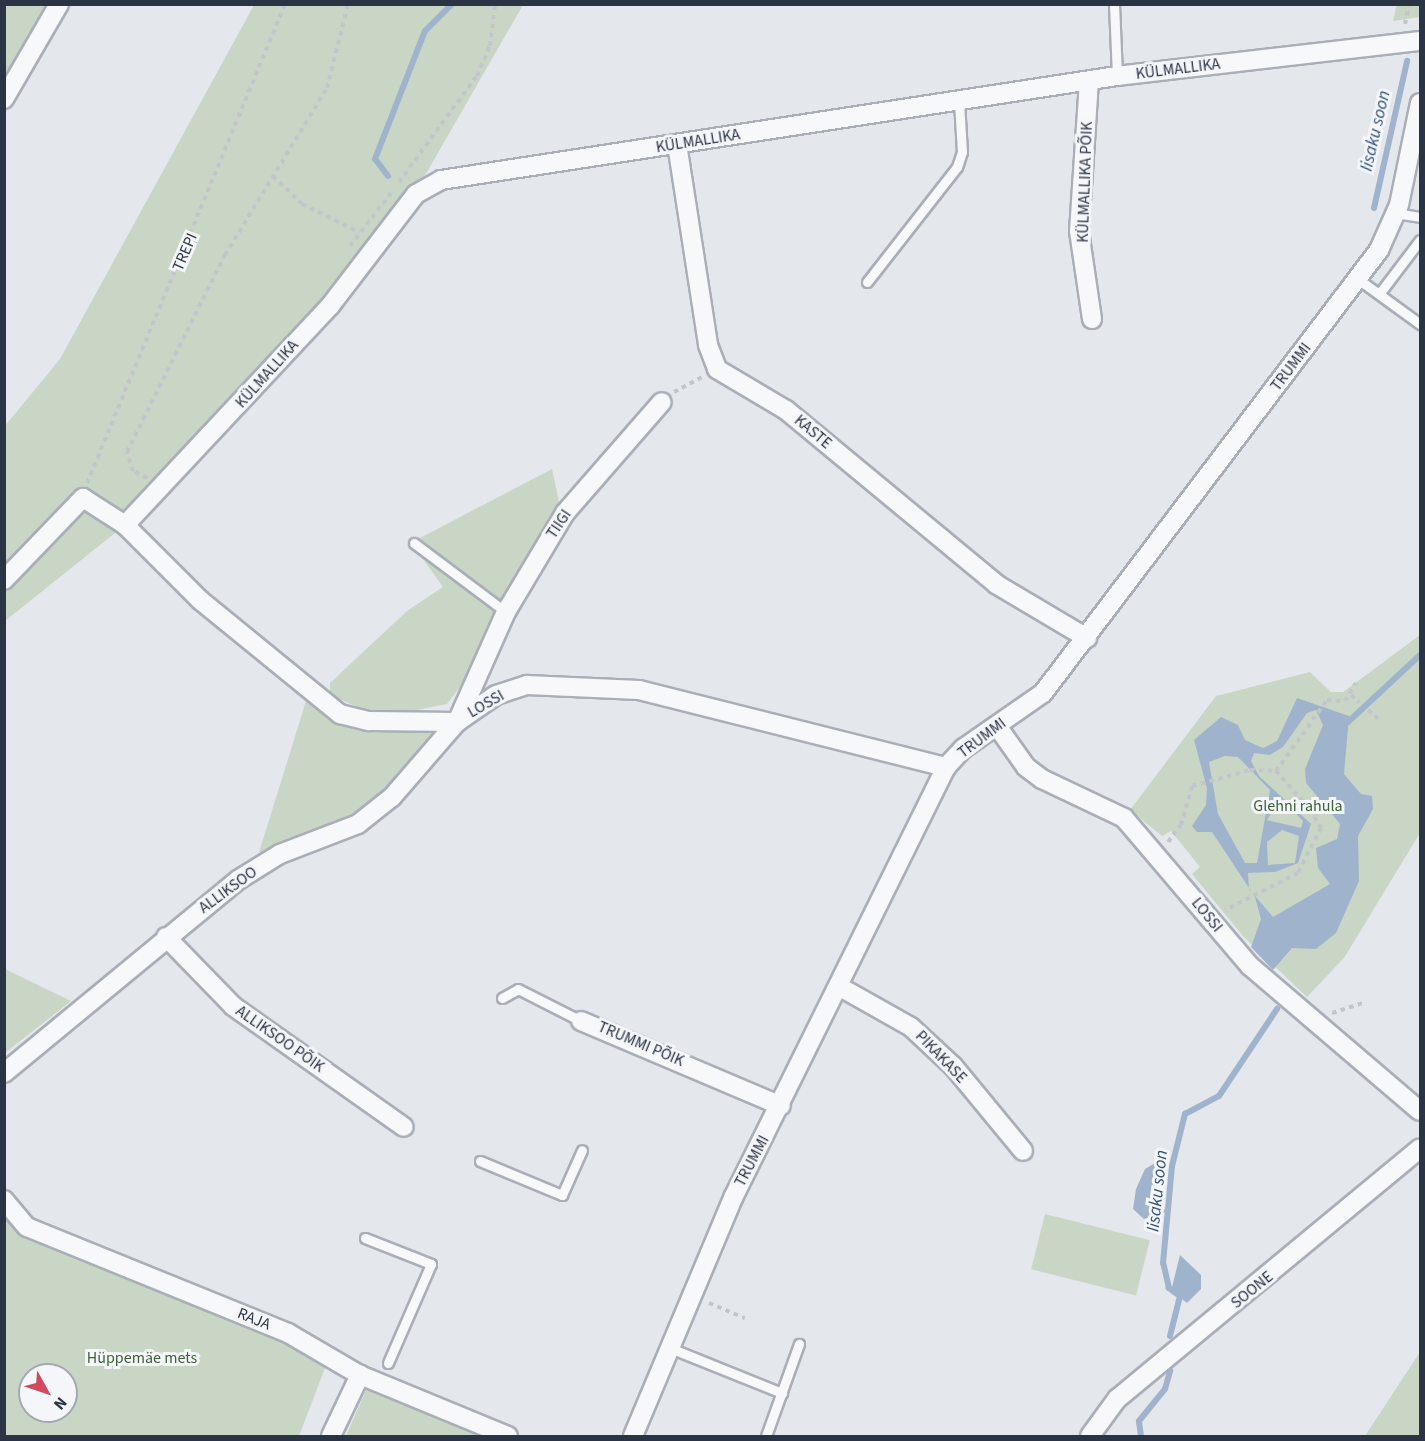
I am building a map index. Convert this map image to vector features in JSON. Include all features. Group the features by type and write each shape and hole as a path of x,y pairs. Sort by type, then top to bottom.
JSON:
{"street":[{"path":"6,95 59,4"},
{"name":"KÜLMALLIKA","path":"125,525 330,306 416,194 441,180 1116,76 1420,41"},
{"name":"KÜLMALLIKA PÕIK","path":"1089,81 1079,231 1092,319"},
{"name":"TRUMMI","path":"633,1437 734,1196 782,1106 946,767 1043,693 1087,638 1379,250 1395,213 1420,102"},
{"path":"677,144 708,345 717,369"},
{"name":"KASTE","path":"717,369 786,410 996,584 1087,638"},
{"name":"TIIGI","path":"457,722 506,612 565,513 662,402"},
{"path":"4,580 83,498 125,525"},
{"name":"LOSSI","path":"125,525 200,600 340,714 369,722 457,722 496,695 527,685 639,690 946,767"},
{"name":"ALLIKSOO","path":"4,1073 166,937 238,880 280,854 358,824 426,762 457,722"},
{"name":"LOSSI","path":"997,726 1026,767 1124,818 1156,852 1250,966 1420,1111"},
{"name":"ALLIKSOO PÕIK","path":"166,937 233,1006 404,1127"},
{"name":"PIKAKASE","path":"840,987 911,1027 953,1066 1023,1151"},
{"name":"TRUMMI PÕIK","path":"581,1021 782,1106"},
{"name":"SOONE","path":"1090,1437 1116,1399 1420,1148"},
{"name":"RAJA","path":"4,1200 27,1227 288,1333 360,1375 508,1437"},
{"path":"331,1437 360,1375"}],"lane":[{"path":"1114,4 1116,76"},
{"path":"867,282 957,167 962,152 959,101"},
{"path":"1395,213 1420,217"},
{"path":"1378,294 1420,240"},
{"path":"1358,279 1420,324"},
{"path":"414,543 506,612"},
{"name":"TRUMMI PÕIK","path":"502,998 518,989 581,1021"},
{"path":"480,1161 562,1195 582,1150"},
{"path":"365,1238 431,1264 388,1363"},
{"path":"766,1437 799,1344"},
{"path":"670,1348 782,1393"}],"path":[{"name":"TREPI","path":"83,498 285,4"},
{"path":"155,474 148,478 133,471 127,452 225,255 327,88 348,4"},
{"path":"343,256 477,76 490,46 495,4"},
{"path":"273,176 302,204 360,232"},
{"path":"662,402 717,369"},
{"path":"1276,771 1327,699 1345,701 1351,695 1356,683"},
{"path":"1351,695 1359,702"},
{"path":"1368,710 1377,718"},
{"path":"1156,852 1181,825 1192,786 1250,770 1276,771 1321,828 1298,873 1257,892 1211,919"},
{"path":"1311,1019 1362,1003"},
{"path":"703,1301 746,1318"}],"green space":[{"path":"1397,4 1420,5 1420,17 1393,21"},
{"path":"5,5 54,5 5,88"},
{"path":"254,5 523,5 427,172 330,306 125,525 5,621 4,427 60,359"},
{"path":"552,469 561,511 505,606 416,540"},
{"path":"416,549 501,614 468,676 447,704 412,711 365,710 330,695 330,683 407,611 443,587"},
{"name":"Glehni rahula","path":"1420,635 1420,833 1344,958 1307,997 1243,936 1192,874 1200,867 1171,831 1162,836 1130,810 1216,696 1310,672 1331,692 1343,692"},
{"path":"306,701 335,719 433,733 386,793 359,816 293,839 257,859"},
{"path":"5,969 71,1001 5,1053"},
{"name":"Hüppemäe mets","path":"4,1200 27,1227 330,1355 299,1436 5,1436"},
{"path":"1045,1214 1150,1240 1136,1295 1031,1269"},
{"path":"1420,1352 1420,1436 1365,1436"},
{"path":"367,1388 478,1436 346,1436"}],"water":[{"path":"1297,698 1349,716 1344,774 1361,794 1372,796 1373,809 1358,836 1359,881 1336,933 1316,949 1292,948 1273,970 1251,947 1261,919 1252,893 1273,917 1330,884 1318,868 1316,848 1337,839 1340,824 1306,783 1305,769 1323,725 1316,710 1307,713 1283,747 1270,755 1254,753 1251,761 1259,776 1311,824 1298,863 1275,872 1248,873 1249,888 1212,832 1197,832 1192,826 1206,805 1207,788 1194,740 1221,717 1238,725 1245,740 1263,748 1277,741","holes":["1225,756 1238,757 1270,790 1257,863 1245,863 1218,814 1209,762","1280,797 1303,821 1301,828 1267,820","1282,830 1299,836 1295,863 1268,865 1267,842"]},
{"path":"1165,1157 1155,1194 1166,1212 1144,1219 1133,1209 1136,1189 1145,1169"},
{"path":"1180,1255 1201,1275 1201,1289 1187,1303 1171,1291"}],"waterway":[{"path":"388,176 375,159 425,31 452,4"},
{"name":"Iisaku soon","path":"1374,208 1407,61"},
{"name":"Iisaku soon","path":"1348,722 1420,655"},
{"name":"Iisaku soon","path":"1170,1336 1180,1296 1169,1288 1163,1263 1172,1166 1185,1114 1219,1096 1277,1009"},
{"name":"Iisaku soon","path":"1141,1436 1139,1421 1165,1389 1170,1371"}]}
